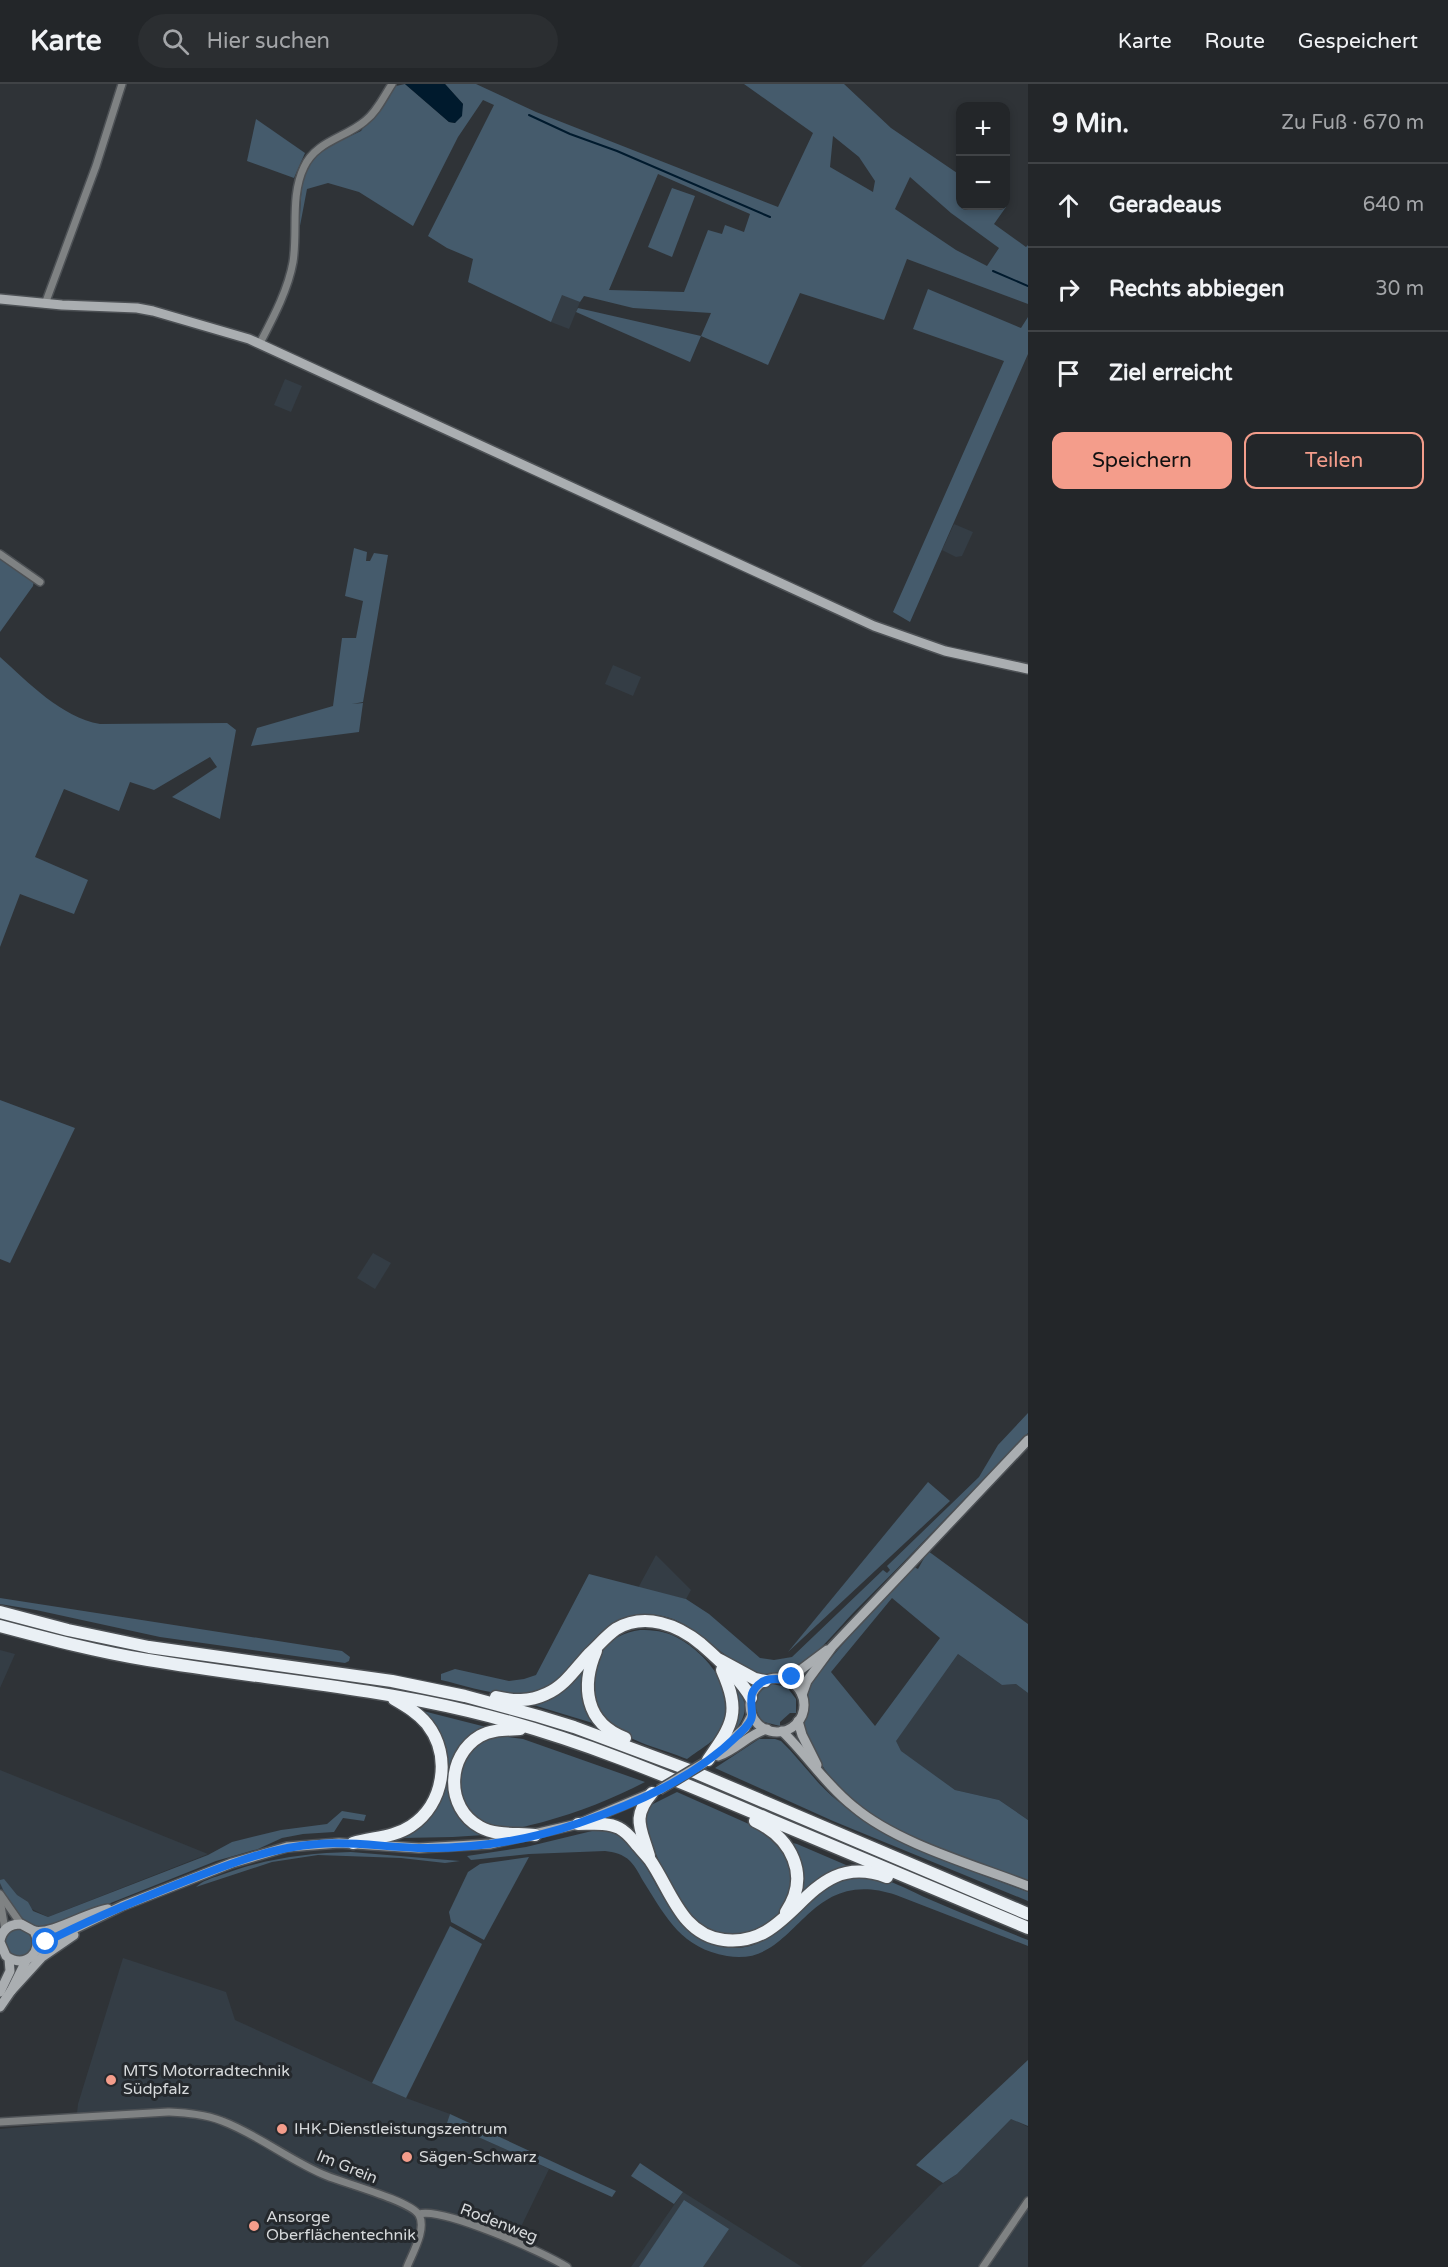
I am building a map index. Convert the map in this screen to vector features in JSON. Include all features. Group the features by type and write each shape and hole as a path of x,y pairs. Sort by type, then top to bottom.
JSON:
{"highway":[{"path":"0,1612 68,1630 149,1647 392,1681 465,1696 574,1727 656,1758 1028,1914"},
{"path":"465,1696 489,1696 517,1701 545,1695 569,1678 612,1632 622,1626 640,1622 658,1622 680,1629 716,1658 743,1686 751,1698"},
{"path":"0,1626 66,1644 147,1660 388,1695 469,1711 531,1728 630,1762 1028,1928"},
{"path":"598,1646 587,1680 589,1699 596,1716 608,1730 656,1758"},
{"path":"716,1658 765,1681"},
{"path":"706,1762 729,1730 733,1712 732,1695 716,1658"},
{"path":"353,1843 372,1837 391,1836 409,1827 427,1812 439,1788 442,1761 434,1735 422,1718 388,1695"},
{"path":"531,1728 487,1733 472,1742 458,1760 454,1773 454,1788 463,1812 478,1826 492,1832 535,1835"},
{"path":"650,1860 638,1816 642,1806 656,1791"},
{"path":"730,1803 777,1834 788,1846 793,1858 797,1878 795,1891 790,1905 778,1924"},
{"path":"578,1824 607,1825 621,1829 632,1838 650,1860 685,1919 709,1936 726,1940 744,1940 760,1935 789,1916 817,1887 838,1875 863,1872 892,1879 915,1881"}],"street":[{"path":"45,304 96,166 122,84"},
{"path":"260,343 290,276 299,180 305,165 322,145 370,118 392,84"},
{"path":"0,299 153,311 260,343 874,626 945,651 1028,669"},
{"path":"0,554 40,582"},
{"path":"802,1695 807,1681 832,1647 1028,1440"},
{"path":"787,1680 832,1647"},
{"path":"776,1678 787,1680 799,1689 802,1695 804,1706 798,1721 782,1731 767,1729 757,1723 752,1715 751,1698 754,1690 765,1681 776,1678"},
{"path":"706,1762 737,1736 752,1715"},
{"path":"798,1721 802,1735 822,1776"},
{"path":"5,1957 17,1962 26,1961 51,1940 122,1906 216,1869 287,1847 353,1843 408,1847 459,1847 490,1844 578,1824 656,1791 706,1762 729,1752 756,1733 767,1729"},
{"path":"782,1731 854,1808 888,1830 1028,1886"},
{"path":"0,1894 21,1924 34,1931 47,1931 97,1911 122,1906"},
{"path":"0,1899 5,1930"},
{"path":"0,2007 30,1969 55,1946 101,1921 122,1906"},
{"path":"0,1992 10,1971 0,1941 5,1930 10,1926 21,1924"},
{"path":"34,1931 38,1942 37,1950"},
{"path":"11,1991 26,1961"},
{"name":"Im Grein","path":"0,2122 161,2112 206,2116 232,2126 316,2171 406,2205 419,2214"},
{"path":"983,2267 1028,2201"},
{"name":"Rodenweg","path":"419,2214 430,2212 486,2230 524,2245 567,2267"},
{"path":"408,2267 421,2228 419,2214"}],"shaded area":[{"path":"394,84 396,86 405,84 449,122 455,123 463,104 445,84 476,84 536,112 778,207 813,133 744,84 844,84 891,128 956,172 956,210 1004,210 994,224 1026,247 1028,245 1028,304 907,259 884,320 800,293 768,365 701,336 711,313 633,308 584,296 580,302 562,295 551,322 468,282 473,259 447,248 428,236 494,105 483,100 458,137 413,226 359,192 328,183 307,189 299,231 302,180 314,157 321,150 361,131","holes":["833,136 859,157 875,181 873,192 830,167","658,174 750,214 744,232 725,225 722,234 708,230 684,292 609,290","910,177 951,213 999,248 987,266 956,250 895,209"]},
{"path":"405,84 445,84 463,104 462,116 455,123 449,122"},
{"path":"256,119 305,153 294,178 247,161"},
{"path":"672,188 695,196 672,257 648,247"},
{"path":"928,289 1021,328 1028,317 1028,354 910,622 893,612 1004,361 913,329"},
{"path":"562,294 580,302 569,329 551,322"},
{"path":"578,308 701,336 690,362 576,312"},
{"path":"285,379 302,386 291,412 274,405"},
{"path":"954,524 973,532 962,556 956,557 942,550"},
{"path":"354,548 367,552 366,561 370,561 374,553 388,555 363,702 352,704 363,703 359,732 251,746 257,728 333,706 342,638 356,638 363,601 345,596"},
{"path":"0,557 34,580 33,586 0,632"},
{"path":"0,657 46,698 86,720 100,724 227,723 236,730 220,819 172,797 217,767 210,757 154,790 130,782 119,811 64,789 35,857 88,880 74,914 20,894 0,947"},
{"path":"613,665 641,677 633,696 605,684"},
{"path":"0,1100 75,1128 10,1263 0,1259"},
{"path":"373,1253 391,1263 375,1289 357,1278"},
{"path":"1028,1413 1028,1433 819,1650 795,1669 775,1674 752,1672 674,1619 645,1615 621,1620 604,1631 563,1678 546,1690 532,1694 501,1694 441,1680 441,1674 455,1669 509,1681 536,1675 589,1574 686,1599 709,1614 760,1658 774,1660 792,1657 883,1570 887,1573 890,1570 887,1566 979,1477 998,1445"},
{"path":"928,1482 950,1501 788,1652"},
{"path":"928,1551 1028,1624 1028,1693 1016,1684 1002,1685 958,1654 896,1741 901,1751 955,1790 999,1800 1028,1820 1028,1882 940,1850 884,1822 859,1805 837,1784 818,1759 805,1734 804,1724 809,1685 847,1639 914,1567 918,1569","holes":["892,1598 940,1638 875,1726 831,1672"]},
{"path":"656,1555 691,1590 686,1599 638,1588"},
{"path":"0,1598 342,1651 350,1657 345,1663 160,1637 0,1604"},
{"path":"640,1630 668,1633 687,1643 708,1662 723,1686 728,1712 725,1725 713,1740 687,1759 627,1736 610,1725 598,1710 593,1681 601,1653 618,1637"},
{"path":"0,1650 15,1654 0,1688"},
{"path":"958,1654 1002,1685 1016,1684 1028,1693 1028,1820 999,1800 955,1790 900,1751 895,1741"},
{"path":"584,1667 596,1724 530,1704"},
{"path":"733,1683 743,1697 745,1710 740,1723 730,1737"},
{"path":"772,1684 787,1687 796,1699 796,1713 790,1713 780,1722 780,1726 764,1722 757,1712 758,1696 761,1691"},
{"path":"423,1711 486,1727 465,1741 449,1778 484,1835 402,1838 401,1836 442,1792 427,1716"},
{"path":"500,1736 523,1739 645,1782 608,1799 543,1822 509,1829 498,1829 485,1825 466,1808 460,1796 459,1771 463,1759 471,1748"},
{"path":"759,1739 781,1741 830,1794 882,1831 929,1854 1028,1892 1028,1901 833,1821 715,1768"},
{"path":"0,1770 208,1854 48,1917 16,1901 0,1910"},
{"path":"677,1792 767,1832 789,1859 792,1887 783,1909 768,1925 745,1935 725,1935 706,1928 689,1915 661,1866 643,1823 647,1807"},
{"path":"342,1811 366,1815 364,1821 343,1818 334,1832 282,1838 258,1849 216,1861 48,1928 29,1925 23,1921 12,1908 0,1883 0,1880 4,1879 17,1895 28,1902 33,1911 48,1917 208,1855 232,1842 281,1830 327,1824"},
{"path":"605,1830 621,1837 634,1849 681,1923 698,1937 718,1946 741,1948 759,1942 776,1932 821,1891 838,1881 867,1876 896,1884 1028,1940 1028,1946 896,1895 865,1889 840,1893 820,1904 770,1948 751,1956 727,1956 698,1946 677,1930 632,1863 618,1854 605,1851 529,1854 471,1860 467,1856 526,1847"},
{"path":"793,1843 853,1868 800,1895 799,1861"},
{"path":"351,1852 460,1861 445,1863 401,1858 318,1855 272,1862 196,1887 214,1877 269,1861 301,1855"},
{"path":"529,1857 484,1940 451,1922 449,1912 468,1872 480,1864"},
{"path":"450,1926 482,1944 406,2098 372,2083"},
{"path":"18,1929 28,1933 32,1943 28,1953 18,1957 8,1953 4,1943 8,1933"},
{"path":"123,1958 226,1992 235,2020 406,2098 450,2114 448,2123 549,2169 517,2235 574,2267 0,2267 0,2129 76,2122 78,2104"},
{"path":"1028,2060 1028,2126 1011,2119 957,2174 943,2183 916,2165"},
{"path":"450,2114 616,2191 612,2197 447,2123"},
{"path":"1011,2118 1028,2127 1028,2267 861,2267 939,2186 957,2174"},
{"path":"640,2163 683,2192 674,2204 631,2176"},
{"path":"683,2192 802,2267 631,2267"},
{"path":"684,2200 729,2229 703,2267 639,2267"}],"waterway":[{"path":"529,115 770,217"},
{"path":"993,271 1028,286"}],"place":[{"name":"MTS Motorradtechnik Südpfalz","path":"111,2080"},
{"name":"IHK-Dienstleistungszentrum","path":"282,2129"},
{"name":"Sägen-Schwarz","path":"407,2157"},
{"name":"Ansorge Oberflächentechnik","path":"254,2226"}],"route":[{"path":"46,1942 122,1906 232,1863 287,1847 339,1842 419,1848 473,1846 535,1835 578,1824 632,1803 708,1761 747,1725 752,1715 751,1698 760,1683 772,1678 787,1680 792,1677"}]}
